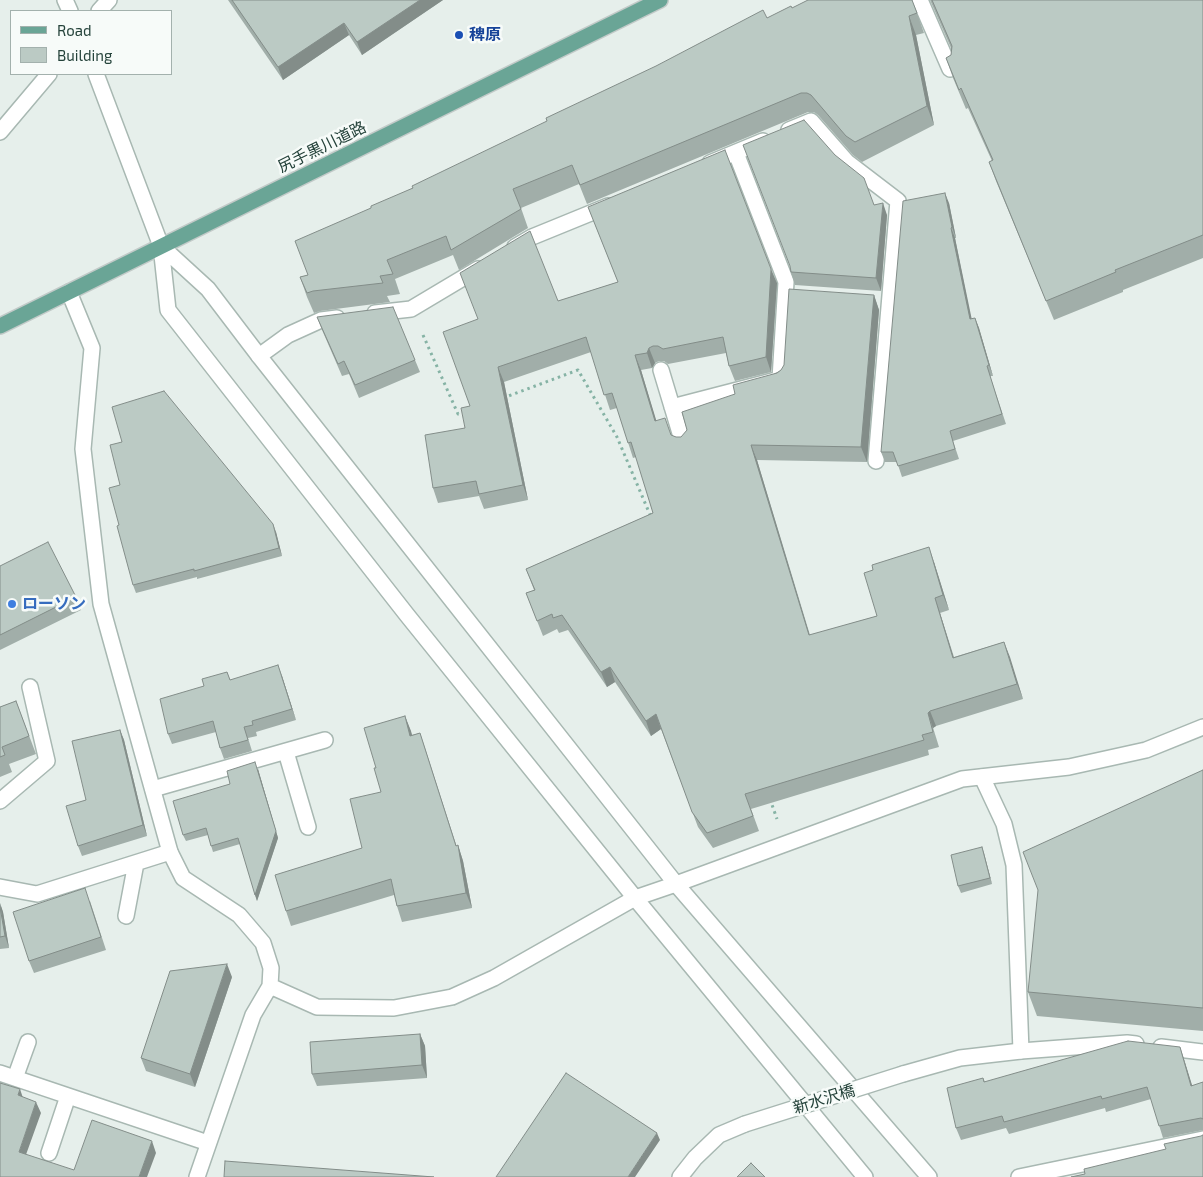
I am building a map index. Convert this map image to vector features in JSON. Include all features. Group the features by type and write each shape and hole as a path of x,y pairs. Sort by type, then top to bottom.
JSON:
{"main road":[{"name":"尻手黒川道路","path":"0,326 660,0"}],"street":[{"path":"100,10 109,0"},
{"path":"920,0 950,69"},
{"path":"0,132 48,75"},
{"path":"96,75 161,246 168,310 407,614 635,898 865,1177"},
{"path":"701,167 810,121 847,162 898,201 876,461"},
{"path":"672,406 780,379 791,294 736,153"},
{"path":"506,253 532,237 621,200"},
{"path":"161,246 208,289 676,884 929,1177"},
{"path":"259,356 288,335 322,320 412,309 489,263"},
{"path":"69,292 92,348 83,449 101,604 170,852 183,878 239,915 263,943 271,968 270,986 253,1015 197,1177"},
{"path":"871,299 890,300"},
{"path":"661,370 683,443"},
{"path":"0,801 47,761 30,687"},
{"path":"270,986 317,1007 394,1008 452,997 494,978 635,898 962,779 1069,767 1146,750 1203,727"},
{"path":"153,789 325,740"},
{"path":"286,752 308,828"},
{"path":"982,777 1004,824 1014,865 1021,1051"},
{"path":"0,887 37,894 170,852"},
{"path":"126,916 136,863"},
{"path":"15,1078 28,1042"},
{"name":"新水沢橋","path":"680,1177 695,1158 720,1135 745,1124 960,1058 1021,1051 1126,1044 1203,1052"},
{"path":"0,1073 208,1143"},
{"path":"49,1153 68,1096"},
{"path":"1019,1177 1203,1139"}],"path":[{"path":"412,309 458,414 468,411"},
{"path":"495,401 578,370 617,437 653,523"},
{"path":"766,790 787,844"}],"building":[{"path":"232,0 420,0 357,42 344,23 278,67"},
{"path":"808,0 912,0 917,13 909,16 927,106 855,142 846,136 811,95 801,93 580,185 572,165 513,189 521,209 451,250 446,236 387,260 393,274 380,276 383,283 307,293 300,277 308,275 295,241 413,188 412,186 547,121 546,118 656,66 763,10 767,18"},
{"path":"932,0 1203,0 1203,235 1115,270 1116,272 1046,301 989,162 993,160 961,88 959,90 946,58 951,55 952,46"},
{"path":"804,120 835,155 864,178 874,205 883,203 876,278 791,272 743,145"},
{"path":"725,150 771,269 766,357 729,366 723,337 663,349 653,346 649,348 647,353 635,355 655,421 665,418 671,435 681,437 687,430 682,412 735,394 733,385 777,373 781,370 784,365 789,289 874,295 861,447 751,445 809,635 877,616 864,573 873,570 872,565 929,547 943,595 935,598 953,658 1004,642 1017,684 930,711 928,713 933,732 922,735 924,740 745,794 753,816 707,833 692,812 656,714 646,721 610,667 601,672 562,615 553,618 552,614 537,621 526,593 535,590 526,569 653,513 631,442 628,443 612,393 604,395 586,337 498,367 523,485 479,494 476,481 433,488 425,435 465,428 461,408 470,406 443,332 478,319 460,273 530,231 558,301 618,282 588,207"},
{"path":"945,193 970,319 975,318 1002,414 950,431 955,449 898,466 893,452 881,452 903,201"},
{"path":"393,307 415,360 355,385 344,361 338,364 317,317"},
{"path":"164,391 273,524 279,548 133,585 109,488 120,485 110,445 122,442 112,407"},
{"path":"48,542 76,597 0,635 0,566"},
{"path":"278,665 292,709 252,721 253,725 244,727 248,740 220,748 213,721 168,734 160,699 204,686 202,679 227,672 230,680"},
{"path":"16,701 29,736 2,747 5,755 0,757 0,707"},
{"path":"405,716 410,736 420,733 456,846 458,845 466,893 397,906 391,879 286,911 275,875 362,848 350,799 381,792 364,728"},
{"path":"120,730 143,825 78,846 66,806 86,800 72,741"},
{"path":"255,762 276,831 255,895 238,838 211,846 206,828 183,835 173,801 230,784 227,771"},
{"path":"1203,770 1203,1008 1028,992 1038,890 1023,852"},
{"path":"982,847 990,878 958,886 951,855"},
{"path":"85,888 101,937 29,961 13,912"},
{"path":"0,907 5,936 0,937"},
{"path":"227,964 190,1074 141,1058 170,971"},
{"path":"420,1034 422,1065 312,1074 310,1042"},
{"path":"1128,1041 1180,1047 1191,1086 1203,1082 1203,1119 1159,1126 1147,1087 1102,1099 1101,1096 1004,1122 1002,1116 956,1128 947,1088 983,1078 984,1082"},
{"path":"566,1073 657,1133 628,1177 496,1177"},
{"path":"0,1083 20,1089 18,1095 36,1102 19,1152 74,1170 92,1120 152,1141 139,1177 0,1177"},
{"path":"1203,1135 1203,1177 1071,1177 1085,1174 1084,1169 1166,1149 1164,1144"},
{"path":"225,1161 434,1177 224,1177"},
{"path":"751,1163 765,1177 737,1177"}],"place":[{"name":"稗原","path":"459,35"},
{"name":"ローソン","path":"12,604"}]}
